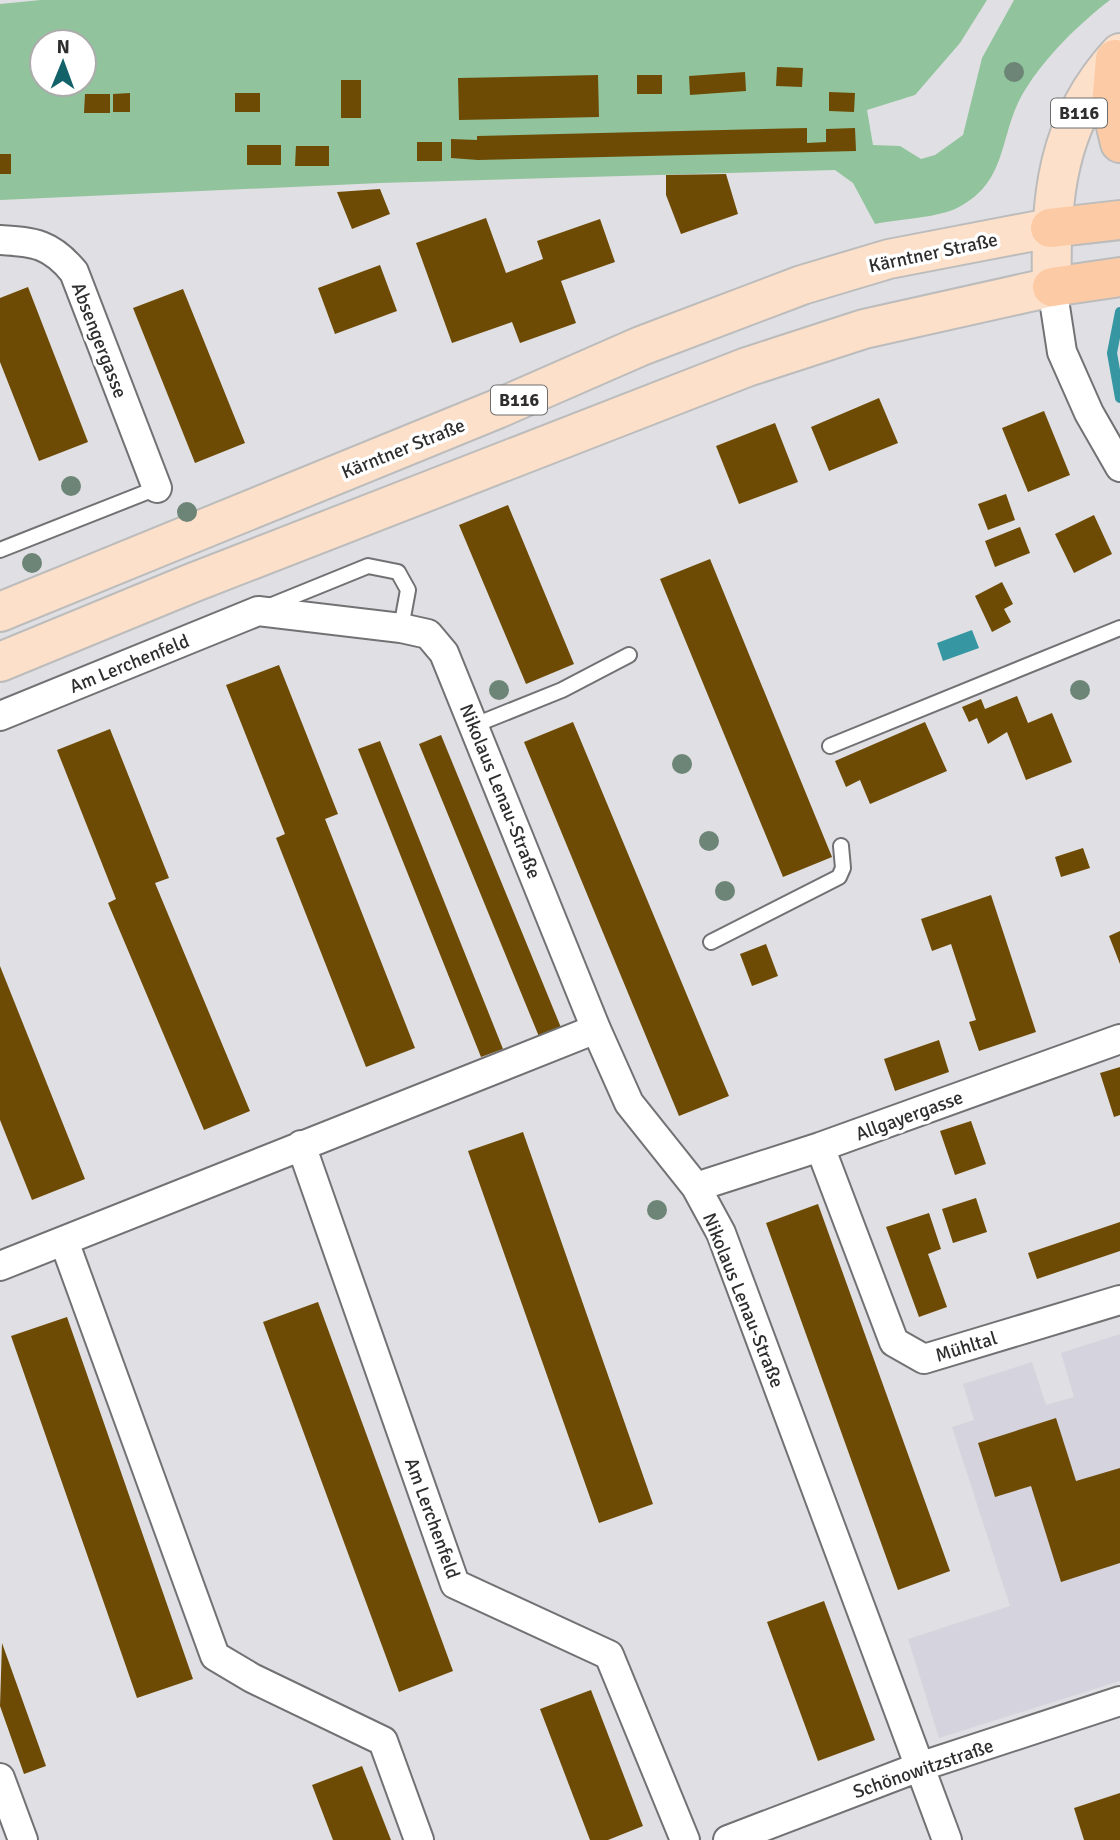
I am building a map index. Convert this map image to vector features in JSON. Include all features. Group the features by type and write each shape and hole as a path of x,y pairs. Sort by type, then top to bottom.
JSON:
{"highway":[{"path":"1117,56 1111,105 1120,143"},
{"path":"1051,229 1120,220"},
{"path":"1052,287 1120,277"}],"main road":[{"name":"B116","path":"0,662 192,583 747,366 864,329 1052,287 1051,229 1054,193 1064,147 1085,101 1117,56"},
{"name":"Kärntner Straße","path":"0,612 485,414 641,346 802,285 902,257 1051,229"}],"street":[{"name":"Absengergasse","path":"0,240 36,243 60,255 74,272 157,488"},
{"path":"1052,287 1062,352 1089,413 1120,467"},
{"name":"Nikolaus Lenau-Straße","path":"258,611 401,628 422,632 437,642 475,725 596,1029 629,1103 696,1188 721,1233 947,1840"},
{"name":"Am Lerchenfeld","path":"0,716 258,611"},
{"path":"0,1266 596,1029"},
{"name":"Allgayergasse","path":"696,1188 820,1147 1120,1039"},
{"name":"Am Lerchenfeld","path":"301,1145 455,1584 609,1654 685,1840"},
{"name":"Mühltal","path":"820,1147 894,1342 924,1359 1120,1300"},
{"path":"64,1241 215,1656 252,1678 383,1741 419,1840"},
{"name":"Schönowitzstraße","path":"728,1840 919,1767 1120,1701"},
{"path":"0,1778 23,1840"}],"lane":[{"path":"0,550 157,488"},
{"path":"258,611 368,566 398,572 408,590 401,628"},
{"path":"830,746 1120,628"},
{"path":"475,725 562,690 629,655"},
{"path":"711,942 839,877 843,869 841,846"}],"shaded area":[{"path":"1120,1334 1120,1681 939,1738 908,1639 1010,1606 952,1427 974,1420 963,1384 1032,1362 1046,1405 1074,1397 1061,1353"}],"green space":[{"path":"41,0 987,0 960,43 915,95 867,110 873,145 900,146 921,159 935,155 963,135 982,58 1014,0 1110,0 1064,41 1033,77 1017,106 1001,154 987,183 959,207 941,214 875,224 853,183 835,170 380,183 0,200 0,4"}],"water":[{"path":"972,630 979,648 943,661 937,643"}],"building":[{"path":"777,67 803,68 802,87 776,86"},
{"path":"745,72 746,91 690,95 689,76"},
{"path":"598,75 599,117 459,120 458,78"},
{"path":"637,75 662,75 662,94 637,94"},
{"path":"341,80 361,80 361,118 341,118"},
{"path":"829,92 855,93 854,112 829,111"},
{"path":"130,93 130,112 113,112 113,94"},
{"path":"235,93 260,93 260,112 235,112"},
{"path":"110,94 110,113 84,113 85,98"},
{"path":"807,128 807,143 826,142 826,129 855,128 856,151 478,160 451,158 451,139 477,140 477,136"},
{"path":"417,142 442,142 442,161 417,161"},
{"path":"247,145 281,145 281,165 247,165"},
{"path":"296,146 329,146 329,166 295,166"},
{"path":"0,154 11,154 11,174 0,174"},
{"path":"726,174 738,214 681,234 666,195 666,175"},
{"path":"380,189 390,214 352,229 337,192"},
{"path":"486,218 506,273 543,259 537,241 600,219 615,262 561,281 576,323 520,343 512,322 452,343 416,243"},
{"path":"380,265 397,311 335,334 318,288"},
{"path":"28,287 88,442 39,461 0,362 0,298"},
{"path":"183,289 245,443 195,463 133,308"},
{"path":"879,398 898,443 829,471 811,427"},
{"path":"1044,411 1070,475 1028,492 1002,428"},
{"path":"775,423 798,482 739,504 716,446"},
{"path":"1006,494 1015,520 988,530 978,504"},
{"path":"508,505 574,664 526,684 459,525"},
{"path":"1094,515 1112,554 1074,573 1055,534"},
{"path":"1020,527 1030,553 995,567 985,541"},
{"path":"710,559 832,857 783,877 660,579"},
{"path":"1002,582 1013,604 1004,609 1011,622 992,632 975,596"},
{"path":"279,665 338,814 325,819 415,1048 366,1067 276,838 285,834 226,685"},
{"path":"1017,696 1028,723 1052,713 1072,762 1026,780 1007,732 988,744 977,718 969,722 962,707 981,699 985,709"},
{"path":"573,722 729,1096 679,1116 524,742"},
{"path":"925,722 947,771 870,804 860,780 846,787 835,761"},
{"path":"110,729 169,878 155,883 250,1111 204,1130 108,903 116,899 57,750"},
{"path":"441,735 562,1030 540,1039 419,744"},
{"path":"380,741 503,1049 481,1057 358,749"},
{"path":"1083,848 1090,868 1061,877 1055,857"},
{"path":"991,895 1036,1032 979,1051 969,1022 976,1020 951,944 932,951 921,919"},
{"path":"1120,931 1120,964 1109,936"},
{"path":"766,944 778,976 752,986 740,954"},
{"path":"0,966 85,1179 32,1200 0,1120"},
{"path":"939,1040 949,1072 895,1091 884,1059"},
{"path":"1120,1067 1120,1115 1114,1117 1100,1073"},
{"path":"971,1121 986,1164 955,1175 940,1131"},
{"path":"523,1132 653,1504 599,1523 468,1151"},
{"path":"976,1198 987,1232 953,1243 942,1209"},
{"path":"818,1204 950,1571 898,1590 766,1223"},
{"path":"929,1213 941,1249 928,1254 947,1307 919,1317 886,1227"},
{"path":"1120,1222 1120,1251 1037,1279 1028,1253"},
{"path":"318,1302 453,1671 399,1692 263,1322"},
{"path":"67,1317 193,1679 137,1698 11,1336"},
{"path":"1056,1418 1076,1481 1120,1468 1120,1563 1061,1582 1031,1486 995,1497 978,1443"},
{"path":"824,1601 875,1740 818,1761 767,1622"},
{"path":"2,1643 46,1766 24,1774 0,1706"},
{"path":"591,1690 643,1826 608,1840 590,1840 540,1709"},
{"path":"362,1766 391,1840 333,1840 312,1785"},
{"path":"1120,1793 1120,1840 1084,1840 1074,1808"}],"waterway":[{"path":"1120,312 1112,353 1120,398"}]}
